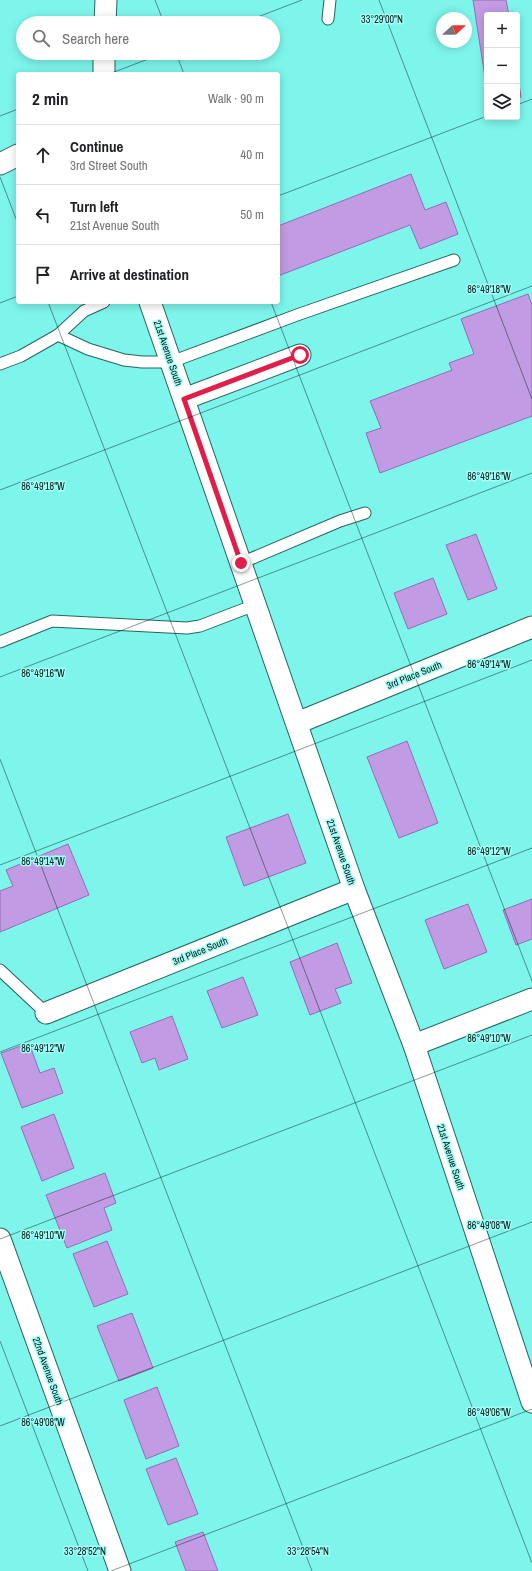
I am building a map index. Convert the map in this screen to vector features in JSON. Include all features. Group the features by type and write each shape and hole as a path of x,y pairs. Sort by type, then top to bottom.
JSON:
{"street":[{"path":"105,16 106,0"},
{"path":"104,60 104,72"},
{"path":"0,164 16,156"},
{"name":"21st Avenue South","path":"151,304 354,889 414,1045 526,1365 532,1402"},
{"path":"184,399 300,355"},
{"name":"3rd Place South","path":"297,723 532,628"},
{"name":"3rd Place South","path":"46,1013 354,889"},
{"path":"414,1045 532,998"},
{"name":"22nd Avenue South","path":"0,1239 120,1571"}],"lane":[{"path":"328,19 330,0"},
{"path":"58,335 88,349 124,360 142,362 171,362 304,312 454,260"},
{"path":"0,364 21,356 58,335 84,311 100,304"},
{"path":"241,563 340,521 365,513"},
{"path":"0,642 52,621 187,628 200,626 256,605"},
{"path":"0,970 46,1013"}],"building":[{"path":"473,0 506,0 508,12 484,12 484,71"},
{"path":"411,174 425,210 446,202 458,234 420,249 410,225 280,275 280,225"},
{"path":"528,294 532,305 532,416 380,473 366,433 381,428 370,401 452,370 449,363 474,354 461,319"},
{"path":"476,534 497,589 468,600 446,545"},
{"path":"433,578 447,614 408,629 394,593"},
{"path":"407,741 438,823 399,838 367,757"},
{"path":"288,814 306,863 244,886 226,837"},
{"path":"68,844 89,895 0,932 0,891 13,886 6,870"},
{"path":"532,899 532,939 516,945 503,910"},
{"path":"468,904 487,952 444,969 425,920"},
{"path":"337,943 352,983 335,989 341,1003 310,1015 290,962"},
{"path":"243,977 258,1015 222,1028 207,991"},
{"path":"172,1016 188,1059 159,1070 155,1058 142,1063 130,1032"},
{"path":"29,1043 40,1073 54,1068 63,1093 22,1108 1,1053"},
{"path":"54,1114 74,1168 42,1181 21,1127"},
{"path":"105,1173 116,1203 104,1208 112,1230 67,1248 46,1195"},
{"path":"107,1241 128,1294 94,1307 73,1254"},
{"path":"132,1313 153,1368 119,1381 97,1326"},
{"path":"157,1387 179,1446 146,1459 124,1400"},
{"path":"176,1458 198,1514 168,1525 146,1469"},
{"path":"203,1532 218,1571 186,1571 175,1542"}],"route":[{"path":"241,563 184,399 300,355"}]}
